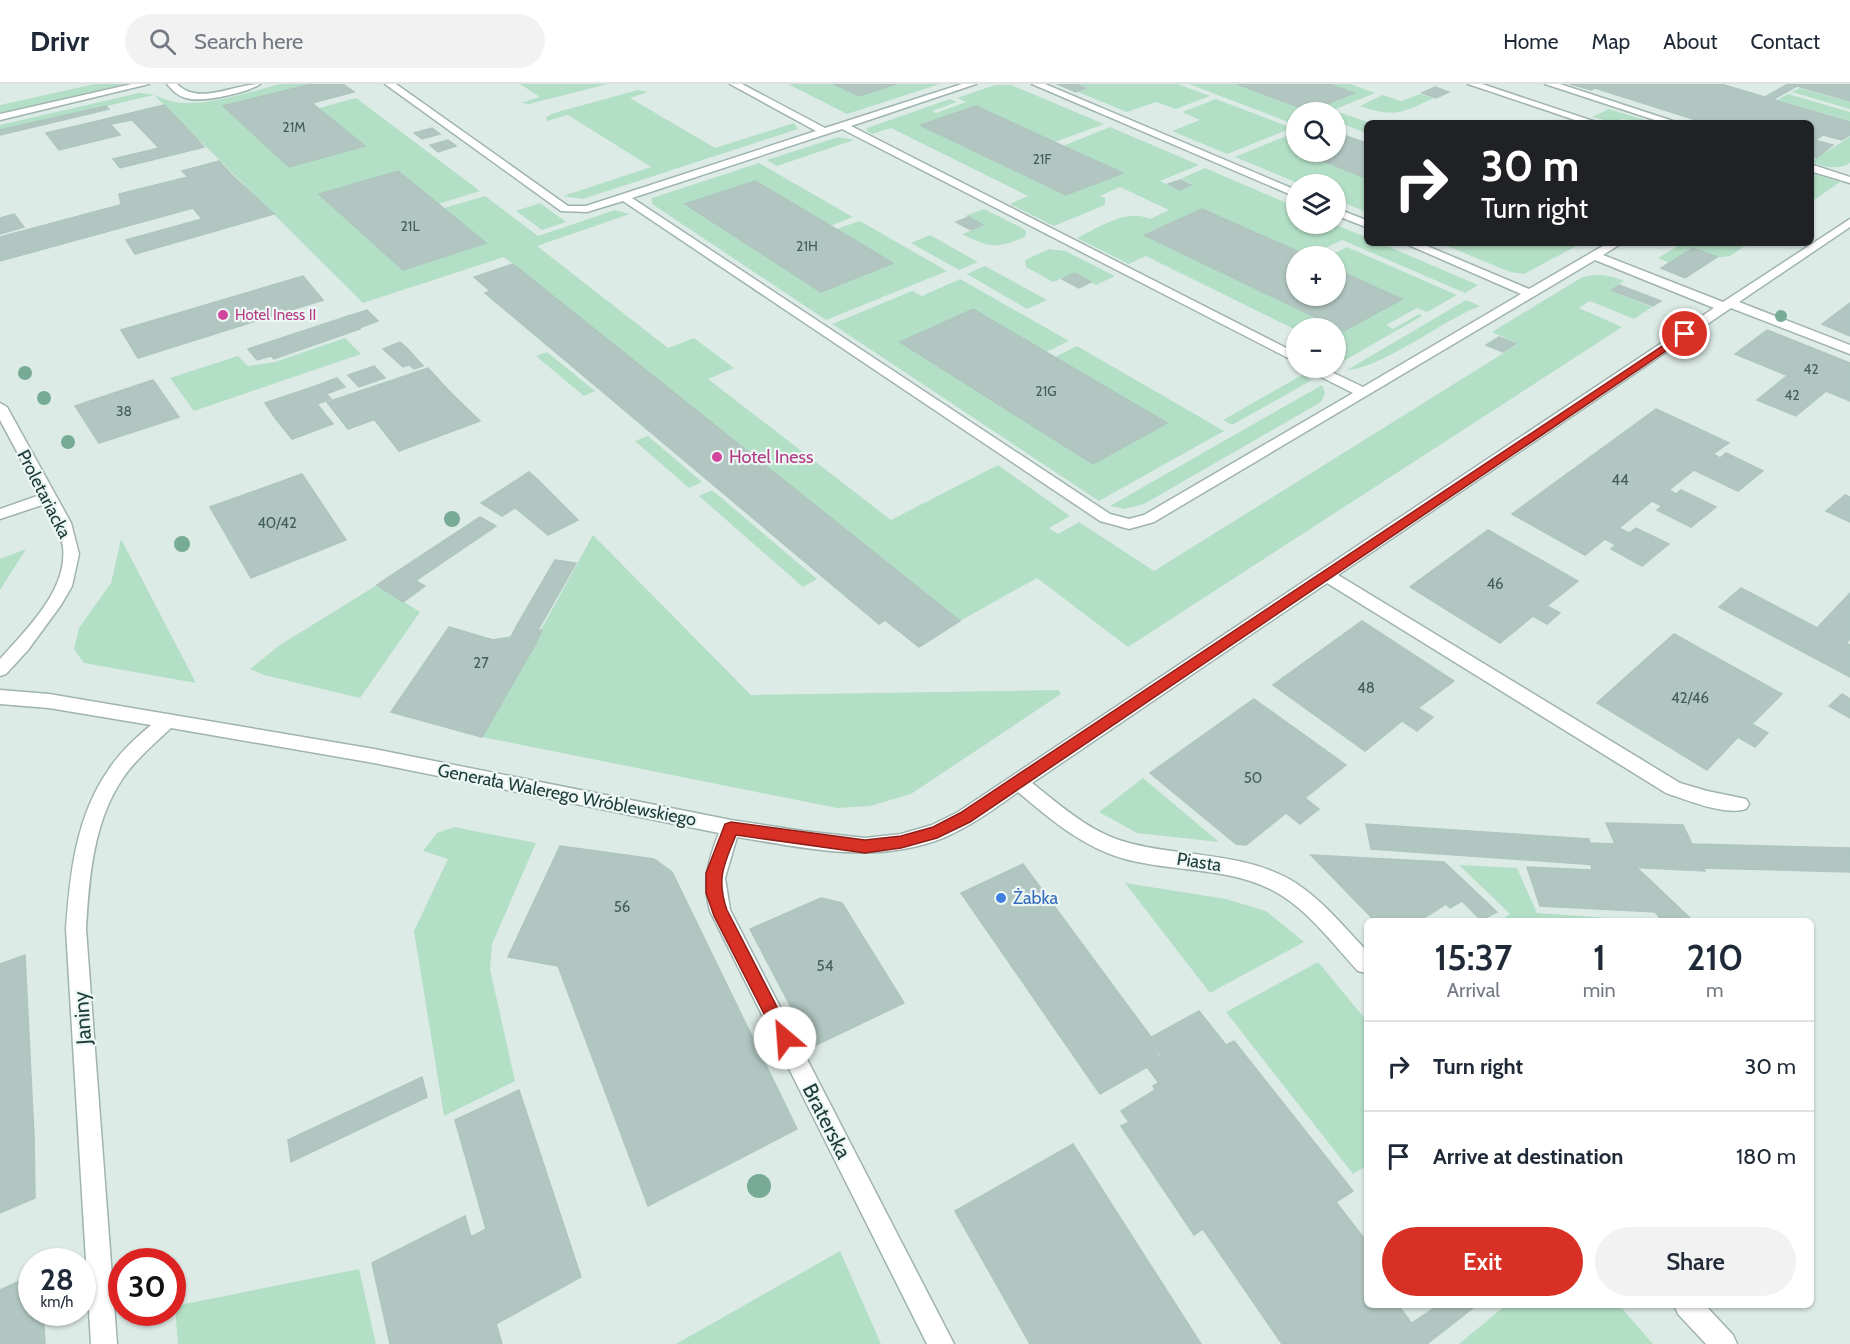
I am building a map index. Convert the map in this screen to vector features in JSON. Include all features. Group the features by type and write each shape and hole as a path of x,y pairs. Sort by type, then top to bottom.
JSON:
{"street":[{"path":"0,117 144,84"},
{"path":"172,84 184,95 202,96 255,84"},
{"path":"390,84 565,208 588,209 971,84"},
{"path":"735,84 825,132"},
{"path":"1037,84 1286,190"},
{"path":"1473,84 1585,120"},
{"path":"1550,84 1664,120"},
{"path":"843,126 1286,353"},
{"path":"1814,168 1850,180"},
{"path":"624,197 1093,510 1117,522 1139,523 1149,519 1611,246"},
{"path":"1346,216 1364,223"},
{"name":"Generała Walerego Wróblewskiego","path":"0,697 49,701 374,756 731,828 865,846 901,842 937,832 965,818 1850,222"},
{"path":"1417,246 1530,294"},
{"path":"1594,256 1850,350"},
{"path":"1334,378 1362,392"},
{"name":"Proletariacka","path":"0,407 70,540 71,556 68,575 54,603 0,670"},
{"path":"0,514 47,498"},
{"path":"1326,575 1673,788 1707,799 1739,804"},
{"name":"Janiny","path":"104,1344 76,929 78,879 96,813 116,774 136,750 168,720"},
{"name":"Piasta","path":"1018,782 1067,822 1101,841 1126,851 1248,871 1280,884 1302,898 1364,962"},
{"name":"Braterska","path":"731,828 713,873 713,893 720,911 941,1344"},
{"path":"1690,1308 1724,1344"}],"green space":[{"path":"95,84 125,84 0,113 0,105"},
{"path":"280,84 312,84 224,106 290,166 364,145 319,108 356,98 480,191 438,204 398,171 320,194 485,243 444,208 485,196 538,236 615,210 630,214 537,246 668,348 694,338 734,368 708,379 891,520 998,465 1070,516 1049,528 1058,534 1079,522 1154,571 1518,344 1492,332 1581,278 1602,275 1624,281 1609,290 1652,307 1634,319 1590,301 1579,308 1622,327 1128,647 1037,578 960,621 504,257 363,303 154,95 178,103 196,103 232,97"},
{"path":"520,84 608,84 529,104 521,103 540,97"},
{"path":"788,84 834,84 859,96 896,84 940,84 847,114"},
{"path":"1079,84 1178,84 1210,96 1176,109 1156,102 1127,112 1078,92 1088,88"},
{"path":"1189,84 1237,84 1286,102 1286,121"},
{"path":"1329,84 1350,84 1375,93 1346,105 1346,102 1331,102 1353,93"},
{"path":"995,85 1011,85 1104,124 1055,142 976,106 921,126 1066,195 1122,173 1063,146 1110,127 1199,165 1160,181 1178,190 1192,184 1180,179 1205,168 1286,203 1286,234 1346,234 1346,229 1364,236 1364,246 1387,246 1478,285 1465,293 1342,240 1329,246 1286,246 1202,209 1144,234 1286,303 1286,306 1292,306 1317,318 1286,318 1286,325 1146,256 1129,264 1077,238 1122,218 1141,216 1150,219 1169,210 1120,187 1100,196 1105,198 1105,205 1054,226 1010,204 1028,196 891,128 872,134 867,131 867,128 950,99 957,102 932,111 936,113 966,102 957,98"},
{"path":"1800,88 1850,102 1850,109 1792,92"},
{"path":"638,90 648,92 630,98 715,148 794,123 798,129 583,199 563,196 651,167 568,115 547,121 546,117"},
{"path":"139,93 154,95 0,131 0,125"},
{"path":"1420,94 1434,98 1405,110 1390,113 1360,106 1383,95 1401,101"},
{"path":"1788,94 1850,112 1850,121 1777,100"},
{"path":"1216,99 1286,126 1286,130 1227,154 1172,131 1200,120 1182,112"},
{"path":"1609,109 1645,120 1605,120 1592,117"},
{"path":"1346,115 1364,121 1364,132 1346,125"},
{"path":"1286,136 1286,162 1323,162 1364,177 1364,211 1346,204 1346,174 1286,174 1286,178 1235,157"},
{"path":"838,137 854,140 777,166 767,160"},
{"path":"1850,137 1850,163 1841,167 1831,167 1821,165 1814,160"},
{"path":"759,163 853,217 830,226 754,181 685,204 821,292 893,263 836,229 860,221 947,271 826,320 652,204 652,198"},
{"path":"1814,174 1840,182 1814,200"},
{"path":"540,203 566,222 542,230 516,211"},
{"path":"984,209 1024,229 1025,237 1007,244 993,245 962,234 983,226 965,216"},
{"path":"930,235 978,262 959,270 911,243"},
{"path":"1447,246 1576,246 1524,274 1510,272"},
{"path":"1678,246 1745,246 1730,256 1670,263 1658,258"},
{"path":"1346,248 1457,295 1427,312 1417,308 1386,325 1393,329 1419,314 1422,316 1346,360 1346,330 1402,299 1346,274"},
{"path":"1049,249 1065,251 1115,276 1096,285 1074,273 1053,282 1026,267 1025,260"},
{"path":"985,266 1047,300 1027,309 967,274"},
{"path":"960,279 1069,341 1046,352 973,309 901,342 1093,464 1167,423 1055,357 1077,346 1224,431 1099,501 832,324 912,291 922,296"},
{"path":"1466,300 1480,306 1377,362 1347,370"},
{"path":"345,338 361,354 194,411 170,378 238,356 248,366 275,362"},
{"path":"547,352 595,391 584,396 536,356"},
{"path":"1297,378 1312,380 1232,425 1223,420"},
{"path":"1322,385 1325,393 1321,402 1144,504 1125,509 1110,506"},
{"path":"648,436 702,482 689,488 635,441"},
{"path":"712,490 817,579 803,587 699,496"},
{"path":"593,535 751,695 1058,690 1061,694 911,794 870,806 837,808 482,737"},
{"path":"121,539 196,683 84,663 74,649 79,628 111,583"},
{"path":"26,549 0,590 0,559"},
{"path":"377,585 420,612 360,698 264,675 250,669 280,645"},
{"path":"1143,778 1219,842 1137,833 1099,812"},
{"path":"454,827 536,843 492,944 490,969 515,1081 444,1116 414,931 448,859 423,851 437,833"},
{"path":"1459,865 1517,868 1537,913 1609,918 1504,918 1510,914"},
{"path":"1125,883 1226,899 1266,911 1304,942 1210,993"},
{"path":"1318,962 1364,1018 1364,1167 1353,1174 1226,1012"},
{"path":"840,1251 881,1344 676,1344"},
{"path":"359,1269 376,1344 178,1344 177,1326 186,1326 186,1304"},
{"path":"1502,1308 1622,1308 1653,1344 1459,1344"}],"building":[{"path":"312,84 343,84 354,92 312,103 365,146 289,167 223,106"},
{"path":"834,84 896,84 859,96"},
{"path":"1057,84 1076,84 1086,88 1076,92"},
{"path":"1237,84 1329,84 1354,93 1332,102 1286,102"},
{"path":"1570,84 1721,84 1751,93 1701,120 1696,120 1595,88 1591,90"},
{"path":"1788,84 1850,84 1850,101 1797,86 1774,99 1765,97"},
{"path":"1435,87 1449,92 1436,98 1422,93"},
{"path":"1751,93 1850,122 1850,135 1842,140 1823,135 1815,140 1833,145 1817,158 1814,157 1814,120 1701,120"},
{"path":"164,105 197,139 159,148 132,120 111,124 106,119"},
{"path":"106,106 109,109 0,135 0,130"},
{"path":"976,106 1123,173 1066,195 920,125"},
{"path":"106,119 120,135 59,150 46,133"},
{"path":"432,128 440,134 422,139 414,133"},
{"path":"1346,136 1364,142 1364,177 1325,162 1346,162"},
{"path":"197,139 204,147 120,168 113,159"},
{"path":"448,140 456,146 438,152 430,145"},
{"path":"219,161 232,175 121,204 119,194 188,177 182,171"},
{"path":"398,171 486,243 403,270 319,194"},
{"path":"232,175 274,214 135,254 126,240 202,219 193,208 0,261 0,237"},
{"path":"1180,180 1191,185 1179,190 1168,184"},
{"path":"755,181 893,263 821,292 685,204"},
{"path":"1202,209 1286,246 1286,303 1144,235"},
{"path":"14,214 24,227 0,234 0,218"},
{"path":"969,217 983,225 971,230 956,222"},
{"path":"1693,248 1717,257 1685,278 1661,268"},
{"name":"Hotel Iness","path":"513,264 960,621 919,647 885,620 879,624 485,293 490,291 474,277"},
{"path":"1074,273 1091,282 1079,288 1062,279"},
{"path":"1346,274 1402,299 1346,330 1346,318 1317,318 1292,306 1346,306"},
{"name":"Hotel Iness II","path":"303,276 323,300 138,358 121,330"},
{"path":"1619,285 1661,301 1653,306 1611,290"},
{"path":"1850,303 1850,336 1822,324"},
{"path":"973,309 1167,423 1093,464 900,342"},
{"path":"367,310 378,321 359,328 348,316"},
{"path":"348,316 360,329 274,359 271,356 257,360 248,349"},
{"path":"1767,330 1850,363 1850,401 1735,354"},
{"path":"1499,337 1516,344 1503,352 1486,345"},
{"path":"400,342 423,366 414,369 409,365 403,367 383,349"},
{"path":"374,366 385,378 359,387 348,375"},
{"path":"428,368 450,392 348,429 327,402"},
{"path":"1788,375 1826,391 1796,416 1757,400"},
{"path":"337,378 345,387 326,394 318,385"},
{"path":"153,380 179,417 99,443 75,406"},
{"path":"318,385 331,399 276,419 265,403"},
{"path":"450,392 480,421 399,451 374,419"},
{"path":"317,404 333,424 292,439 276,419"},
{"path":"1656,409 1729,443 1713,454 1720,458 1726,453 1763,471 1738,491 1694,470 1669,490 1676,494 1681,490 1716,507 1691,527 1657,510 1662,506 1652,501 1619,528 1629,533 1636,528 1669,544 1642,566 1611,549 1616,545 1605,539 1585,555 1512,514"},
{"path":"529,472 538,480 506,500 515,508 502,516 481,503"},
{"path":"302,474 346,540 251,578 210,507"},
{"path":"538,480 578,520 548,535 506,500"},
{"path":"1845,495 1850,497 1850,522 1826,511"},
{"path":"480,517 496,526 415,581 398,571"},
{"path":"1488,530 1578,581 1547,606 1560,613 1547,624 1533,616 1500,643 1410,587"},
{"path":"555,560 576,563 538,630 516,627"},
{"path":"398,571 425,586 403,602 377,585"},
{"path":"1741,588 1850,645 1850,677 1719,607"},
{"path":"1850,593 1850,639 1846,643 1817,628"},
{"path":"1362,621 1454,681 1418,708 1433,717 1417,731 1402,721 1365,751 1273,685"},
{"path":"449,627 493,640 511,637 536,643 482,737 391,712"},
{"path":"516,627 542,630 536,643 511,637"},
{"path":"1674,634 1782,694 1752,724 1768,733 1755,747 1738,737 1707,770 1597,703"},
{"path":"1842,694 1850,699 1850,718 1829,706"},
{"path":"1254,699 1346,765 1305,798 1319,809 1300,824 1286,813 1246,845 1236,844 1150,773"},
{"path":"1606,823 1683,825 1692,844 1850,848 1850,872 1703,868 1705,871 1371,849 1366,824 1589,839 1590,843 1615,844"},
{"path":"560,846 654,859 672,872 797,1129 648,1206 558,966 508,957"},
{"path":"1311,855 1444,862 1497,912 1485,918 1479,918 1462,901 1450,908 1446,904 1424,918 1372,918"},
{"path":"1023,864 1151,1037 1148,1039 1171,1075 1159,1083 1147,1067 1100,1094 961,893"},
{"path":"1591,865 1637,868 1655,912 1540,906 1527,867 1592,870"},
{"path":"1637,868 1690,918 1660,918 1655,912"},
{"path":"821,898 842,903 904,1003 812,1047 750,929"},
{"path":"25,955 35,1198 0,1213 0,964"},
{"path":"1199,1011 1226,1045 1234,1041 1353,1191 1289,1232 1171,1075 1159,1057 1161,1055 1148,1039"},
{"path":"1171,1075 1370,1344 1282,1344 1203,1229 1194,1235 1121,1126 1129,1122 1121,1111 1155,1090 1153,1086"},
{"path":"422,1077 427,1097 291,1162 288,1140"},
{"path":"519,1090 581,1277 496,1324 471,1237 486,1229 455,1120"},
{"path":"1073,1144 1201,1344 1030,1344 955,1211"},
{"path":"1336,1202 1364,1238 1364,1308 1400,1308 1427,1344 1370,1344 1289,1232"},
{"path":"465,1216 502,1344 390,1344 372,1263"},
{"path":"18,1282 18,1326 44,1326 45,1344 0,1344 0,1290"},
{"path":"1434,1308 1460,1308 1465,1314 1427,1344 1412,1323"},
{"path":"1460,1308 1473,1308 1465,1314"}],"place":[{"name":"Hotel Iness II","path":"223,315"},
{"name":"Hotel Iness","path":"717,457"},
{"name":"Żabka","path":"1001,898"}],"route":[{"path":"785,1038 713,893 713,873 731,828 865,846 901,842 937,832 965,818 1685,334"}]}
